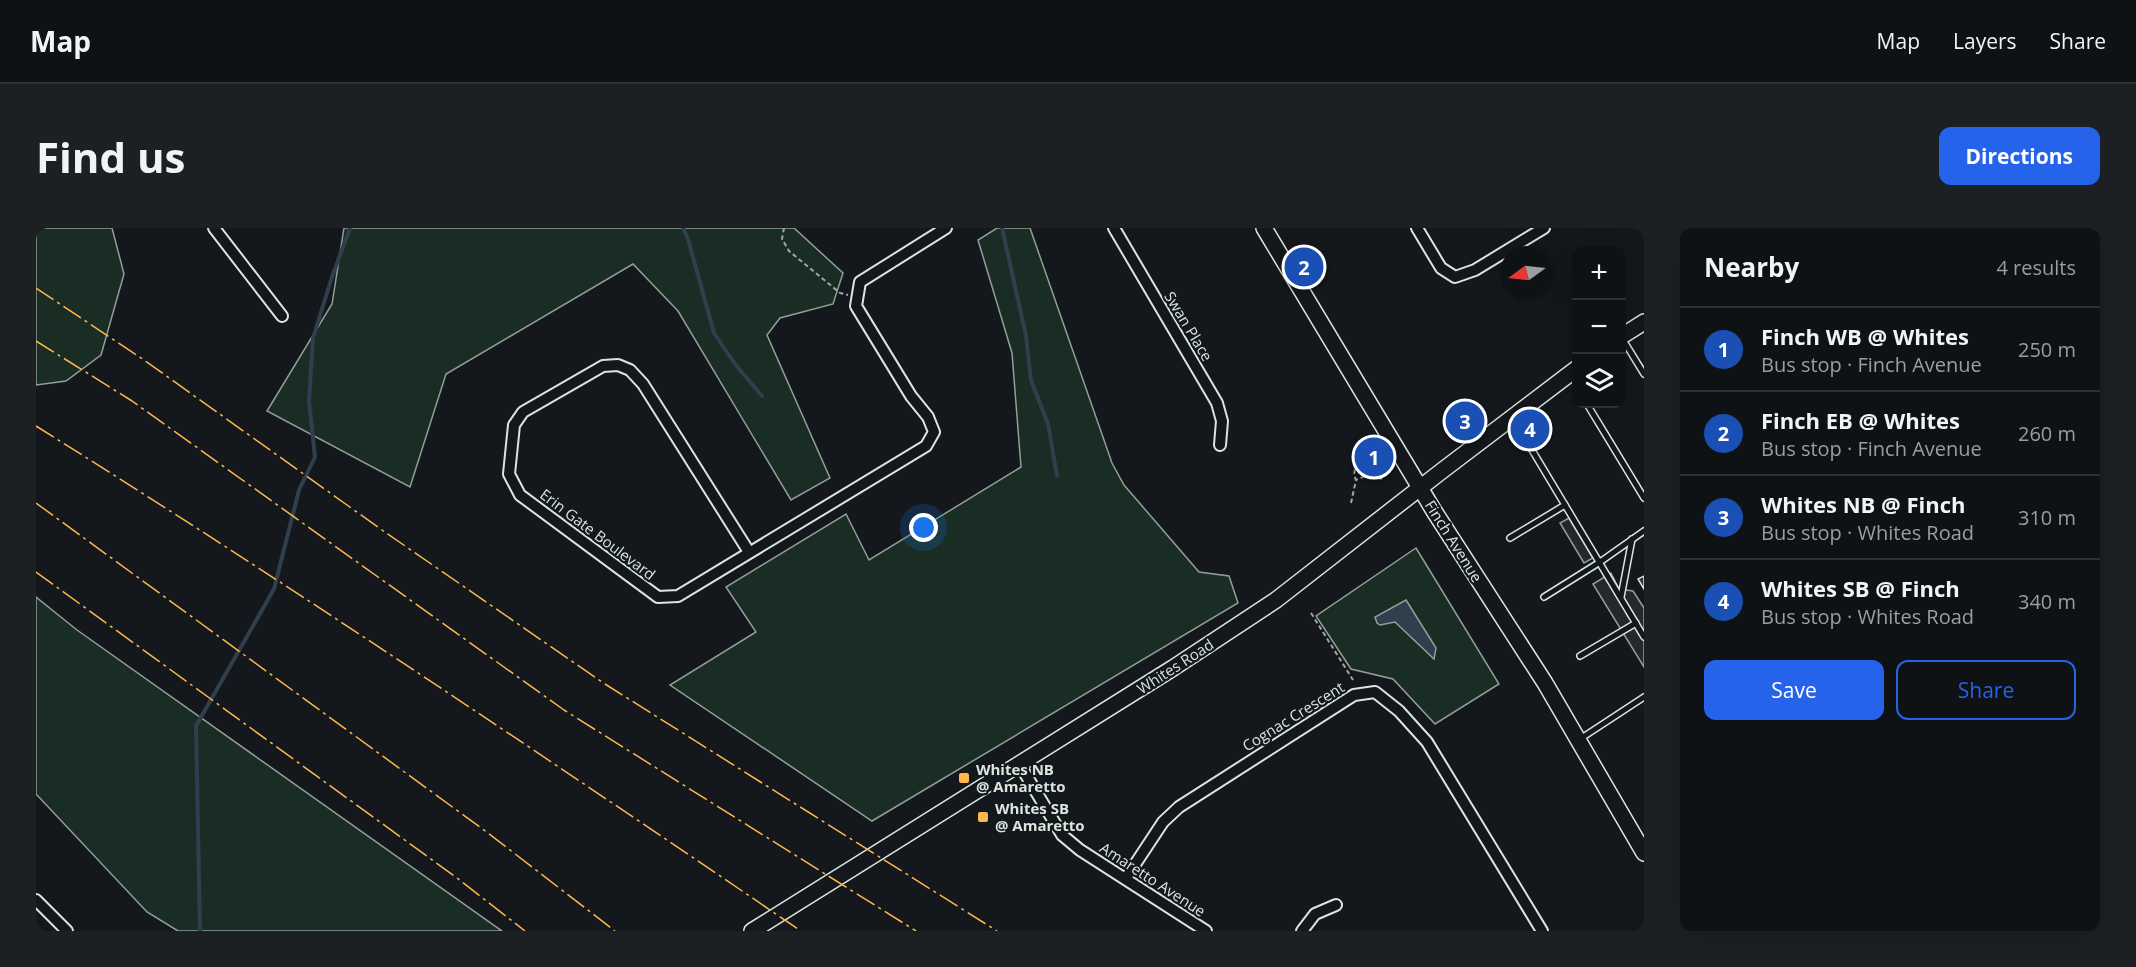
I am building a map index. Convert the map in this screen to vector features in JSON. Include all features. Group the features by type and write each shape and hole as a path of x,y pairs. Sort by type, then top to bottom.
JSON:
{"main road":[{"name":"Finch Avenue","path":"1264,228 1420,488 1545,683 1644,853"},
{"path":"1626,334 1644,322"},
{"name":"Whites Road","path":"752,931 1020,765 1276,600 1572,372"}],"street":[{"path":"214,228 282,316"},
{"path":"856,298 860,282 946,228"},
{"name":"Swan Place","path":"1114,228 1217,403 1222,421 1220,445"},
{"path":"1417,228 1441,268 1455,277 1475,270 1544,228"},
{"name":"Erin Gate Boulevard","path":"749,552 643,384 630,370 618,365 603,366 523,412 514,425 509,474 520,495 658,597 678,596 926,446 934,432 928,417 911,396 856,306 856,298"},
{"name":"Cognac Crescent","path":"1126,878 1163,822 1179,807 1354,695 1375,692 1399,711 1427,742 1542,931"},
{"name":"Amaretto Avenue","path":"1020,765 1062,834 1080,850 1206,931"},
{"path":"36,900 67,931"},
{"path":"1302,931 1314,914 1336,905"}],"lane":[{"path":"1626,344 1644,374"},
{"path":"1589,408 1644,498"},
{"path":"1532,450 1644,637"},
{"path":"1510,538 1565,505"},
{"path":"1544,597 1644,531"},
{"path":"1621,597 1632,539"},
{"path":"1580,656 1636,623"},
{"path":"1578,740 1644,697"}],"path":[{"path":"784,228 782,239 789,251 840,293 856,298"},
{"path":"1351,503 1356,480 1355,469 1358,466 1362,445"},
{"path":"1358,466 1364,471 1365,476"},
{"path":"1356,480 1365,476 1382,479"},
{"path":"1311,613 1353,680"}],"green space":[{"path":"36,228 112,228 124,274 101,355 66,381 36,385"},
{"path":"344,228 794,228 843,273 833,304 780,318 767,335 830,478 791,500 678,311 633,264 446,374 410,487 267,411 332,304"},
{"path":"997,228 1030,228 1112,463 1124,485 1199,572 1229,576 1238,603 872,821 670,685 756,632 726,587 846,514 869,560 1021,467 1012,353 978,240"},
{"path":"1416,548 1499,684 1435,724 1393,679 1351,669 1316,616"},
{"path":"36,597 77,630 502,931 178,931 147,912 36,794"}],"shaded area":[{"path":"1569,518 1593,558 1584,563 1560,523"},
{"path":"1611,573 1619,589 1633,591 1644,608 1644,667 1593,584"}],"water":[{"path":"1406,600 1436,648 1434,659 1395,622 1380,625 1377,623 1375,617"}],"building":[{"path":"1644,576 1644,589 1638,579"}],"waterway":[{"path":"200,931 196,726 274,589 299,490 315,457 309,401 313,338 350,228"},
{"path":"683,228 714,333 735,364 762,396"},
{"path":"1002,228 1026,336 1031,380 1048,424 1057,476"}],"power":[{"path":"36,288 144,360 382,530 605,684 997,931"},
{"path":"36,341 132,401 564,710 916,931"},
{"path":"36,426 516,738 801,931"},
{"path":"36,503 488,833 615,931"},
{"path":"36,572 457,878 525,931"}],"place":[{"name":"Finch EB @ Whites","path":"1304,267"},
{"name":"Whites NB @ Finch","path":"1465,421"},
{"name":"Whites SB @ Finch","path":"1530,429"},
{"name":"Finch WB @ Whites","path":"1374,457"},
{"name":"Whites NB @ Amaretto","path":"964,778"},
{"name":"Whites SB @ Amaretto","path":"983,817"}]}
